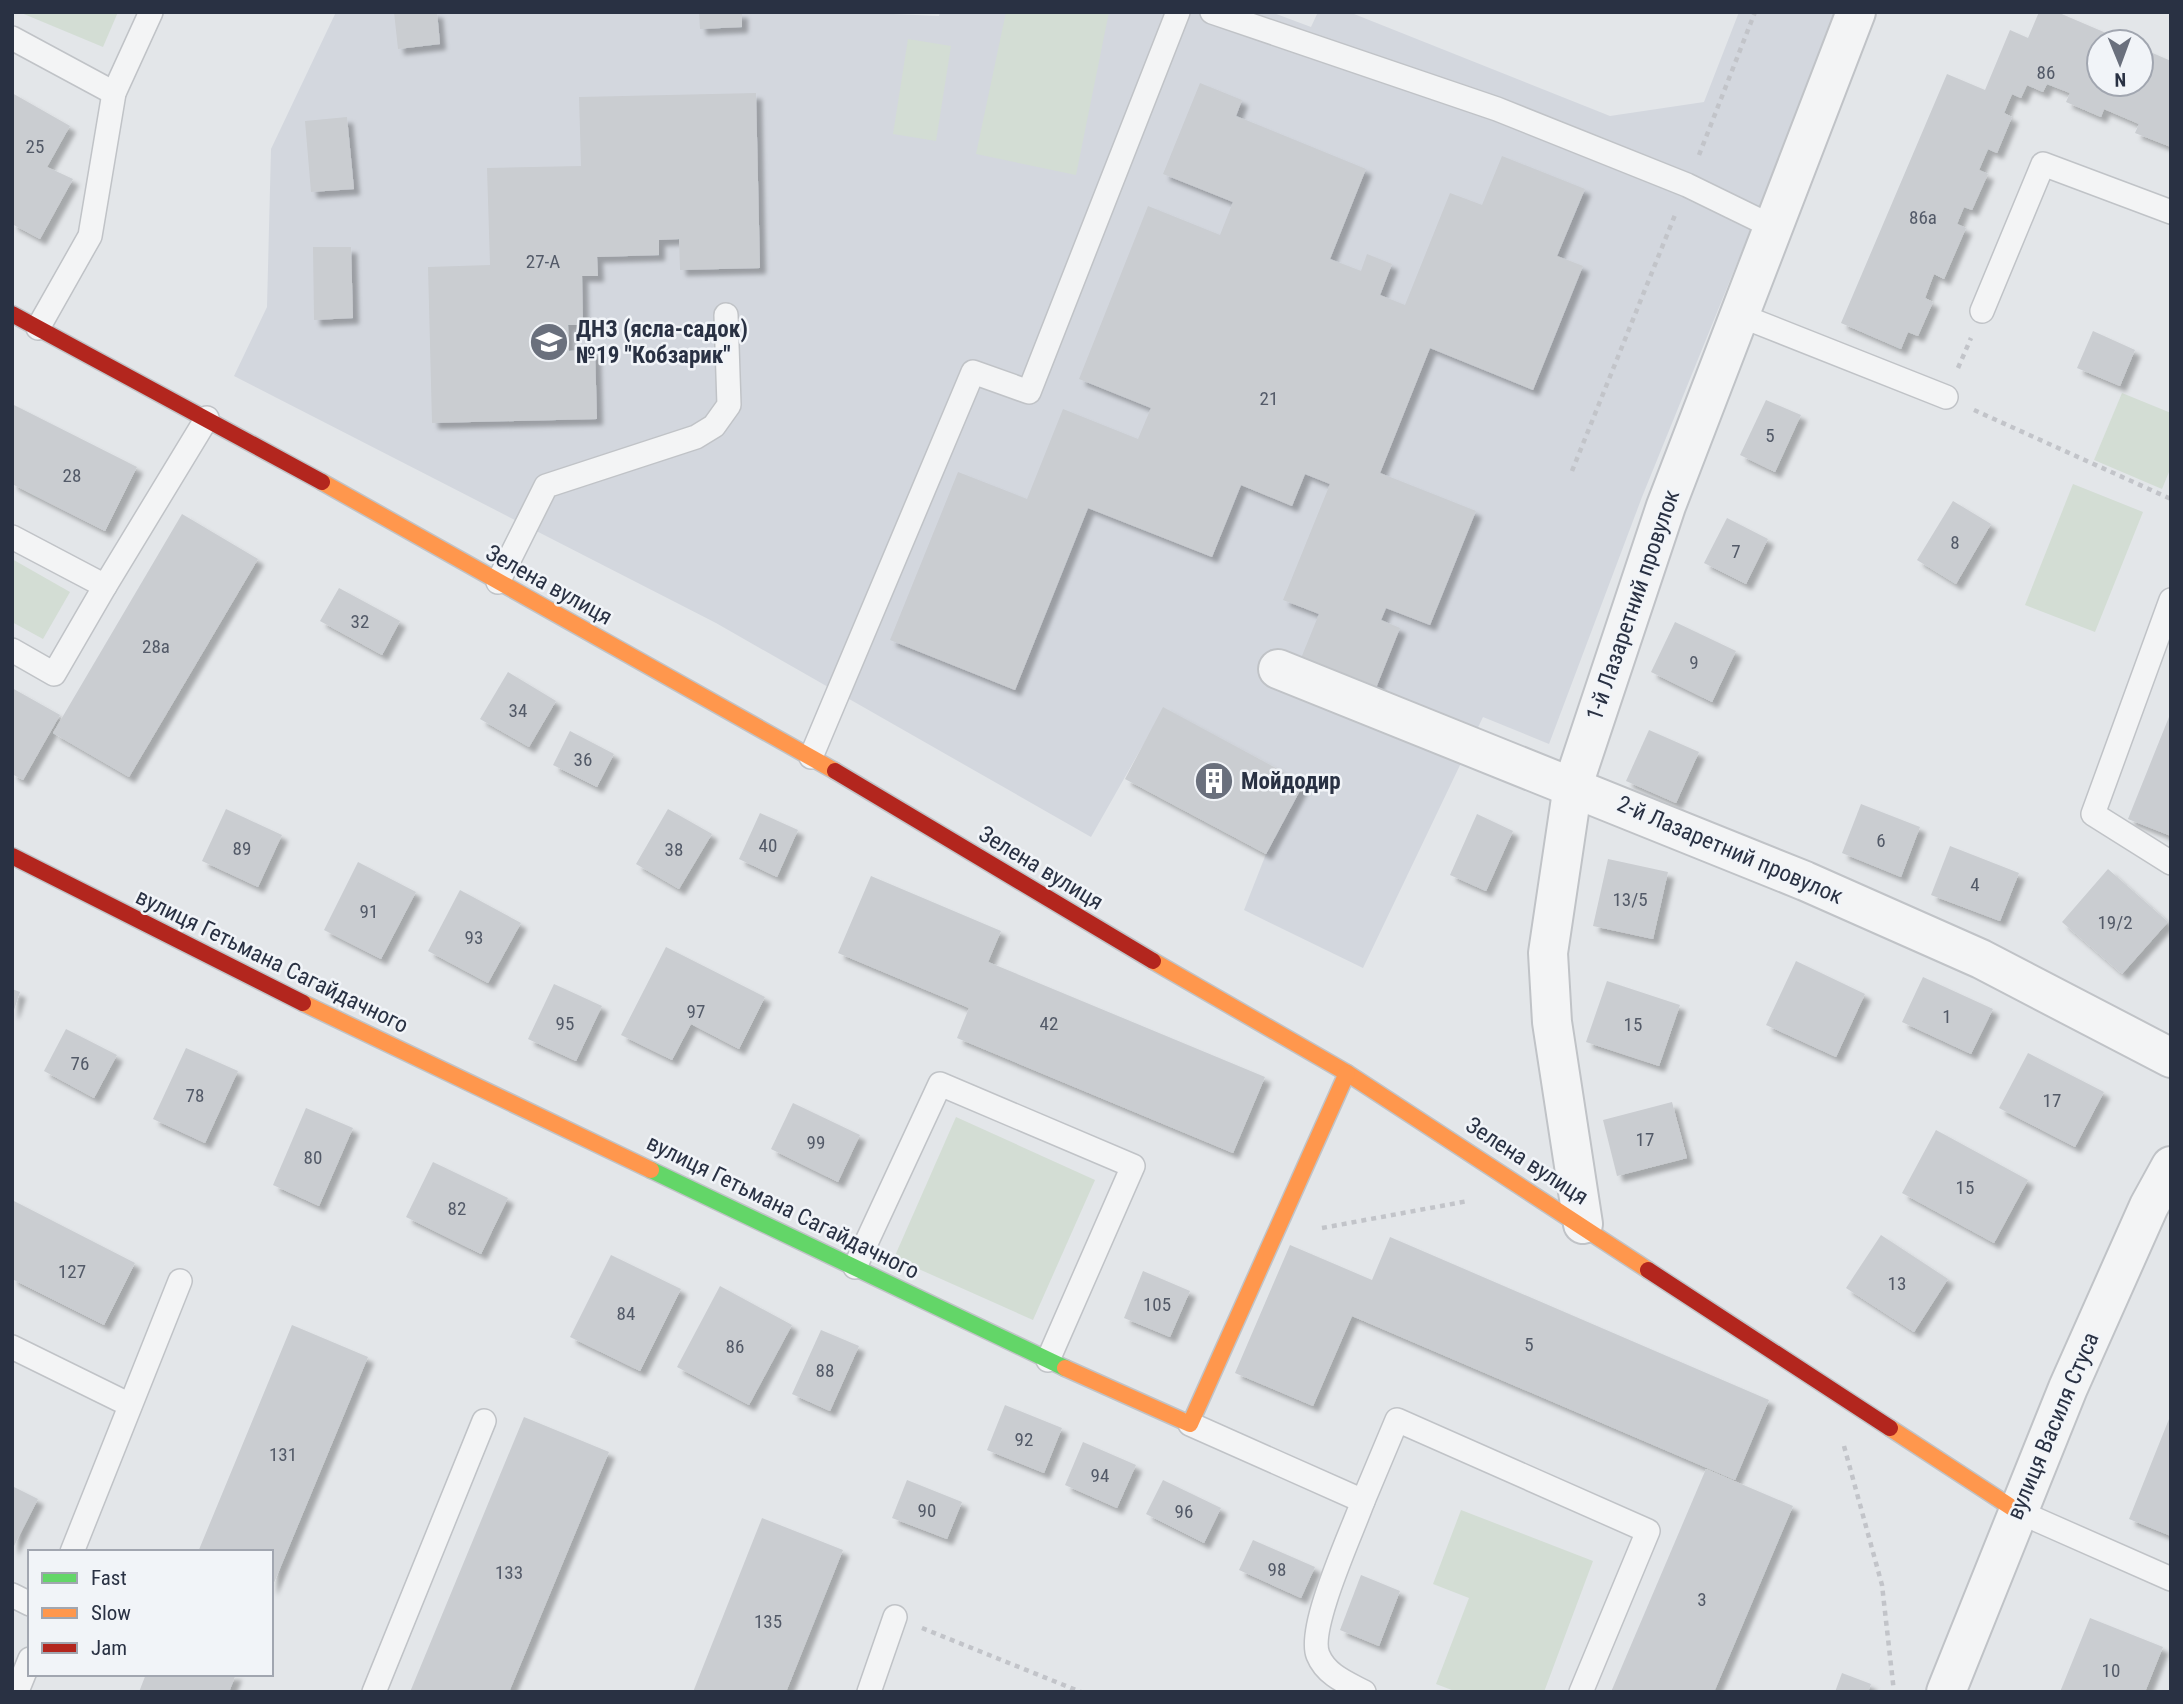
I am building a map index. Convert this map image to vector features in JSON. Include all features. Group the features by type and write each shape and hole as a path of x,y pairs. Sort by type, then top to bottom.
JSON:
{"street":[{"name":"1-й Лазаретний провулок","path":"1583,1224 1552,1022 1548,953 1573,785 1666,506 1856,12"},
{"name":"Зелена вулиця","path":"12,314 207,418 811,757 1264,1027 1347,1073 1583,1224 2017,1511"},
{"name":"2-й Лазаретний провулок","path":"1278,669 1573,785 1805,881 1981,959 2171,1058"},
{"name":"вулиця Гетьмана Сагайдачного","path":"12,856 249,977 1048,1360 1190,1424"},
{"path":"1190,1424 1347,1073"},
{"name":"вулиця Василя Стуса","path":"1946,1692 2068,1388 2149,1206 2171,1166"}],"lane":[{"path":"38,328 90,236 114,93 151,12"},
{"path":"811,757 972,372 1029,392 1178,12"},
{"path":"1212,12 1497,109 1687,185 1773,227"},
{"path":"12,38 114,93"},
{"path":"1982,311 2043,164 2171,212"},
{"path":"498,582 546,486 696,437 713,426 729,405 726,315"},
{"path":"1739,315 1946,397"},
{"path":"12,650 54,674 104,586 207,418"},
{"path":"12,537 104,586"},
{"path":"2171,600 2094,814 2171,863"},
{"path":"855,1267 940,1084 1133,1166 1048,1360"},
{"path":"73,1550 180,1281"},
{"path":"12,1347 131,1405"},
{"path":"1364,1692 1332,1675 1317,1655 1317,1625 1363,1501 1397,1420 1648,1531 1581,1692"},
{"path":"374,1692 484,1421"},
{"path":"1190,1424 1363,1501"},
{"path":"2017,1511 2171,1579"},
{"path":"12,1595 28,1603"},
{"path":"869,1692 895,1617"},
{"path":"16,1690 28,1663"}],"path":[{"path":"1572,471 1755,12"},
{"path":"1982,311 1946,397 2171,499"},
{"path":"1273,1237 1470,1200"},
{"path":"1844,1444 1882,1585 1894,1692"},
{"path":"895,1617 1081,1692"}],"shaded area":[{"path":"19,12 118,12 103,47"},
{"path":"336,12 846,12 939,16 940,12 1271,12 1311,27 1318,12 1349,12 1610,116 1704,102 1739,12 1839,12 1642,497 1549,744 1483,717 1363,968 1244,910 1266,854 1304,783 1164,708 1091,837 716,623 234,376 267,307 271,149"},
{"path":"1006,12 1109,12 1076,175 976,154"},
{"path":"908,39 951,46 936,141 893,134"},
{"path":"2122,393 2171,413 2171,467 2162,489 2094,460"},
{"path":"2073,484 2143,512 2095,632 2025,605"},
{"path":"12,559 70,592 43,639 12,622"},
{"path":"956,1117 1095,1180 1033,1320 894,1258"},
{"path":"1461,1510 1593,1561 1544,1692 1457,1692 1436,1684 1469,1598 1433,1584"}],"building":[{"path":"394,12 437,12 440,44 398,49"},
{"path":"699,12 742,12 742,27 700,29"},
{"path":"2039,12 2057,12 2094,28 2085,28 2085,98 2155,98 2155,54 2171,61 2171,147 2135,133 2139,124 2104,109 2101,117 2066,102 2070,93 2047,84 2043,92 2027,85 2021,98 2012,94 2004,113 2012,117 1997,153 1988,149 1979,170 1988,174 1972,210 1964,207 1957,224 1966,228 1944,279 1934,274 1925,298 1933,302 1918,336 1908,332 1901,349 1841,323 1947,74 1985,90 2010,30 2028,38"},
{"path":"1200,83 1242,100 1236,116 1366,169 1330,259 1361,271 1367,254 1392,264 1380,295 1405,305 1450,193 1482,205 1502,156 1585,189 1557,256 1583,266 1533,390 1430,348 1380,473 1476,511 1430,625 1386,608 1381,620 1400,628 1372,698 1297,668 1319,614 1283,600 1330,484 1305,474 1292,506 1241,485 1212,557 1088,508 1015,690 890,640 958,472 1027,499 1063,409 1138,439 1151,408 1079,379 1148,206 1220,235 1233,202 1163,174"},
{"path":"12,93 70,126 47,167 73,179 40,239 12,224"},
{"path":"756,93 760,268 680,270 679,239 659,240 659,255 597,257 598,276 582,276 583,325 568,325 569,351 595,350 597,419 432,423 428,267 490,265 487,168 581,166 579,97"},
{"path":"347,117 354,189 311,192 305,121"},
{"path":"313,247 351,247 353,318 314,320"},
{"path":"2093,331 2135,350 2120,386 2077,368"},
{"path":"1766,400 1801,415 1775,472 1740,455"},
{"path":"12,404 137,467 105,531 12,484"},
{"path":"1953,501 1991,524 1956,584 1917,560"},
{"path":"182,514 258,559 129,777 53,733"},
{"path":"1727,518 1768,539 1746,584 1704,563"},
{"path":"339,588 400,621 382,655 320,621"},
{"path":"1675,622 1736,651 1712,702 1651,672"},
{"path":"508,672 556,701 529,747 480,719"},
{"path":"12,688 60,715 23,780 12,774"},
{"name":"Мойдодир","path":"1163,707 1304,783 1266,854 1125,779"},
{"path":"2171,712 2171,836 2128,819"},
{"path":"1649,730 1699,752 1676,803 1626,781"},
{"path":"570,731 614,754 597,787 553,765"},
{"path":"1861,804 1920,827 1901,877 1842,853"},
{"path":"226,809 282,835 258,887 202,861"},
{"path":"668,809 712,834 679,889 636,864"},
{"path":"760,813 798,830 777,877 739,859"},
{"path":"1477,814 1513,831 1486,891 1450,875"},
{"path":"1950,846 2019,873 2000,921 1931,895"},
{"path":"1608,859 1668,872 1653,939 1593,926"},
{"path":"358,862 416,892 381,959 324,930"},
{"path":"2108,869 2168,922 2122,974 2062,922"},
{"path":"871,876 1001,931 988,962 1265,1077 1233,1153 957,1038 969,1008 838,953"},
{"path":"460,890 521,923 488,983 428,951"},
{"path":"666,947 765,997 739,1049 691,1024 672,1060 621,1035"},
{"path":"1796,961 1865,994 1836,1057 1766,1025"},
{"path":"1923,977 1993,1009 1971,1054 1902,1022"},
{"path":"1607,981 1680,1005 1659,1066 1586,1042"},
{"path":"554,984 602,1006 576,1061 528,1039"},
{"path":"12,989 20,992 13,1013 12,1013"},
{"path":"66,1029 117,1055 94,1098 44,1071"},
{"path":"186,1048 238,1071 205,1143 153,1119"},
{"path":"2028,1053 2104,1092 2075,1147 1999,1108"},
{"path":"1672,1102 1687,1158 1617,1176 1603,1120"},
{"path":"793,1103 860,1135 838,1182 771,1149"},
{"path":"306,1108 353,1128 319,1206 273,1185"},
{"path":"1936,1130 2028,1180 1994,1243 1902,1193"},
{"path":"433,1162 508,1198 481,1254 406,1217"},
{"path":"12,1200 135,1263 104,1325 12,1279"},
{"path":"1881,1235 1948,1279 1914,1332 1846,1288"},
{"path":"1390,1237 1769,1400 1735,1480 1352,1316 1313,1406 1235,1373 1290,1245 1372,1280"},
{"path":"611,1255 681,1289 640,1371 570,1337"},
{"path":"1143,1271 1190,1291 1170,1337 1124,1318"},
{"path":"720,1286 792,1325 749,1405 677,1367"},
{"path":"292,1325 368,1357 273,1585 273,1550 199,1550"},
{"path":"821,1330 859,1346 830,1411 792,1394"},
{"path":"1005,1405 1062,1428 1044,1473 987,1450"},
{"path":"2171,1414 2171,1536 2129,1519"},
{"path":"524,1417 609,1452 509,1692 410,1692"},
{"path":"1083,1442 1136,1465 1117,1508 1065,1485"},
{"path":"1706,1469 1793,1506 1714,1692 1611,1692"},
{"path":"907,1480 962,1502 947,1539 892,1518"},
{"path":"1163,1480 1221,1508 1204,1543 1146,1514"},
{"path":"12,1486 38,1499 12,1550"},
{"path":"762,1518 843,1550 786,1692 693,1692"},
{"path":"1253,1540 1315,1567 1301,1598 1239,1570"},
{"path":"1361,1575 1400,1591 1379,1646 1340,1630"},
{"path":"2090,1618 2163,1647 2145,1692 2060,1692"},
{"path":"1842,1673 1871,1684 1868,1692 1835,1692"},
{"path":"145,1676 235,1676 229,1692 139,1692"}],"traffic: fast":[{"path":"651,1170 1065,1368"}],"traffic: slow":[{"path":"322,482 835,771"},
{"path":"1153,961 1347,1073 1648,1270"},
{"path":"303,1003 651,1170"},
{"path":"1065,1368 1190,1424 1347,1073"},
{"path":"1890,1428 2017,1511"}],"traffic: jam":[{"path":"12,314 322,482"},
{"path":"835,771 1153,961"},
{"path":"12,856 303,1003"},
{"path":"1648,1270 1890,1428"}],"place":[{"name":"ДНЗ (ясла-садок) №19 \"Кобзарик\"","path":"549,342"},
{"name":"Мойдодир","path":"1214,781"}]}
